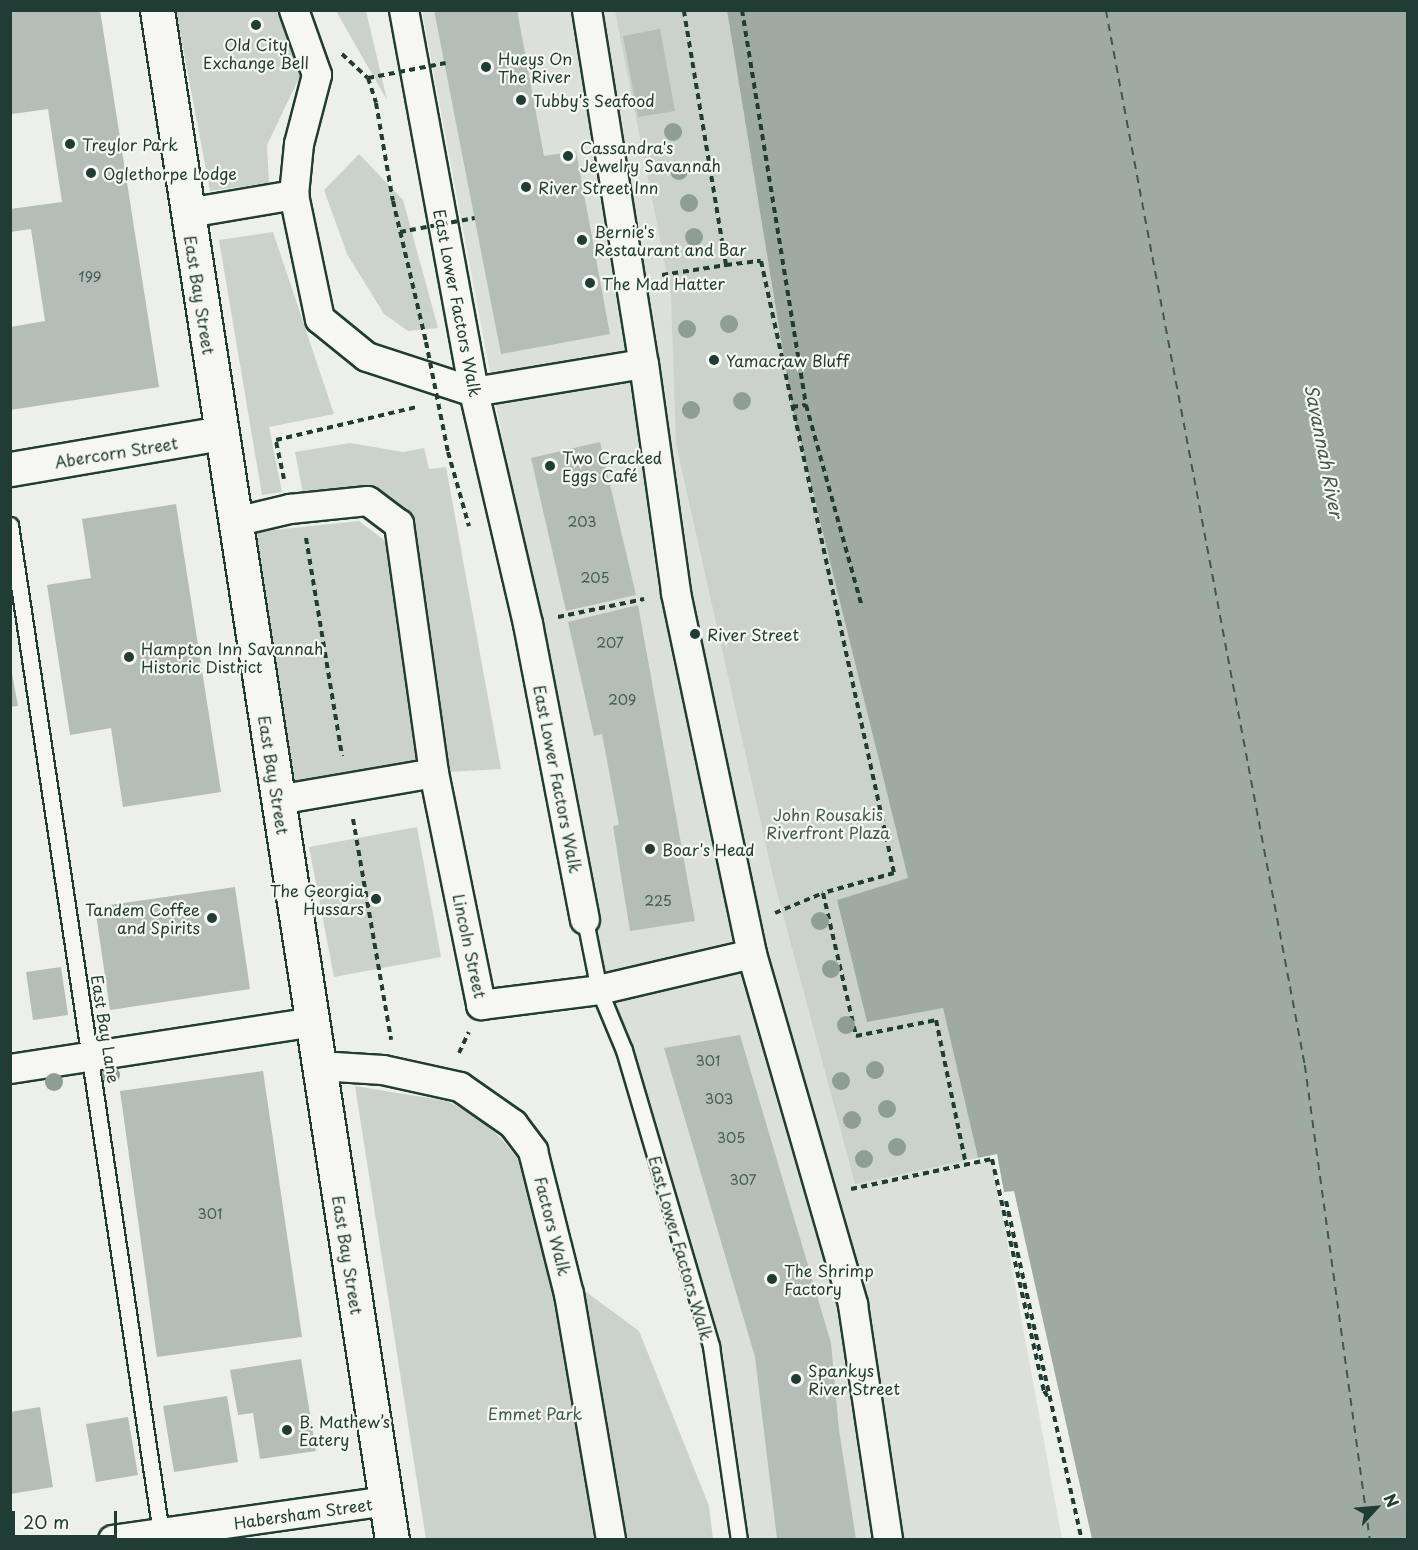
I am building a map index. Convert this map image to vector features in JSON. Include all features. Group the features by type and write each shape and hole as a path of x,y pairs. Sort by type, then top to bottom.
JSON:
{"main road":[{"name":"East Bay Street","path":"157,10 392,1539"},
{"name":"Abercorn Street","path":"10,469 221,433"}],"street":[{"path":"294,10 317,75 299,144 294,195 320,319 367,357 474,392 644,364"},
{"name":"East Lower Factors Walk","path":"404,10 474,392 528,624 585,920"},
{"path":"587,10 644,364 676,593 752,954 853,1305 888,1539"},
{"path":"188,213 294,195"},
{"path":"235,522 290,509 368,501 399,524 434,773 278,800"},
{"name":"Lincoln Street","path":"434,773 482,1005 599,990 752,954"},
{"path":"10,1069 91,1059 312,1022"},
{"name":"Factors Walk","path":"319,1066 383,1070 460,1087 513,1124 533,1151 569,1294 611,1539"},
{"name":"Habersham Street","path":"113,1539 162,1536 386,1501"}],"lane":[{"name":"East Bay Lane","path":"10,525 91,1059 101,1108 162,1536"},
{"name":"East Lower Factors Walk","path":"585,920 599,990 624,1050 711,1346 739,1539"}],"path":[{"path":"684,10 726,265"},
{"path":"742,10 806,405 862,607"},
{"path":"307,45 348,55 368,78 376,103 400,232 426,342 448,452"},
{"path":"368,78 446,63"},
{"path":"400,232 475,218"},
{"path":"662,275 761,261 894,873 823,892 771,914"},
{"path":"792,407 806,405"},
{"path":"290,509 276,440 352,424"},
{"path":"528,624 676,593"},
{"path":"823,892 856,1035 936,1020 966,1164"},
{"path":"823,1196 992,1159 1044,1391 1050,1400"},
{"path":"1006,1201 1082,1539"}],"shaded area":[{"name":"River Street","path":"422,11 718,11 966,1164 992,1159 1062,1539 735,1539 721,1423 612,1021"}],"green space":[{"path":"176,11 284,11 300,76 267,145 269,183 210,191"},
{"path":"336,11 366,11 387,100"},
{"name":"John Rousakis Riverfront Plaza","path":"615,11 727,11 792,407 909,878 837,900 867,1022 943,1007 978,1158 855,1184 773,877 676,444 671,295"},
{"path":"359,154 403,200 438,328 408,331 384,314 347,254 324,190"},
{"path":"273,232 334,414 269,427 282,492 262,495 219,240"},
{"path":"350,443 403,452 424,448 429,469 446,467 501,769 446,772 410,517 377,487 303,493 295,452"},
{"path":"359,521 388,543 417,763 290,786 255,532"},
{"path":"417,827 441,957 334,977 309,847"},
{"name":"Emmet Park","path":"355,1086 447,1101 474,1115 501,1138 522,1164 544,1261 639,1331 709,1506 713,1539 426,1539"}],"water":[{"name":"Savannah River","path":"727,11 1407,11 1407,1539 1092,1539 1014,1191 1004,1192 997,1154 978,1158 943,1008 867,1022 837,900 908,878 792,407"}],"building":[{"path":"10,10 100,10 159,387 10,410 10,327 45,321 31,229 10,232 10,209 62,202 48,109 12,114"},
{"name":"River Street Inn","path":"434,10 517,10 544,156 576,151 610,334 501,354"},
{"path":"660,29 675,111 638,117 623,36"},
{"path":"600,442 636,595 566,611 531,458"},
{"name":"Hampton Inn Savannah Historic District","path":"176,504 221,792 123,807 111,728 70,735 47,585 91,578 82,519"},
{"path":"638,605 695,921 630,931 613,826 619,825 602,734 594,736 568,622"},
{"path":"10,663 18,706 10,707"},
{"path":"235,887 250,989 110,1010 95,907"},
{"path":"61,967 68,1015 33,1020 26,972"},
{"path":"740,1035 831,1343 839,1430 856,1539 777,1539 755,1357 664,1048"},
{"path":"263,1071 302,1337 157,1357 120,1091"},
{"path":"301,1359 316,1451 260,1459 253,1413 238,1415 230,1370"},
{"path":"227,1396 238,1462 174,1472 163,1406"},
{"path":"40,1407 53,1487 10,1494 10,1412"},
{"path":"128,1417 138,1475 96,1482 86,1424"}],"ferry route":[{"path":"1106,10 1305,1065 1370,1540"}],"place":[{"name":"Old City Exchange Bell","path":"256,25"},
{"name":"Hueys On The River","path":"486,67"},
{"name":"Tubby's Seafood","path":"521,100"},
{"name":"Treylor Park","path":"70,144"},
{"name":"Cassandra's Jewelry Savannah","path":"568,156"},
{"name":"Oglethorpe Lodge","path":"91,173"},
{"name":"River Street Inn","path":"526,187"},
{"name":"Bernie's Restaurant and Bar","path":"582,240"},
{"name":"The Mad Hatter","path":"590,283"},
{"name":"Yamacraw Bluff","path":"714,360"},
{"name":"Two Cracked Eggs Café","path":"550,466"},
{"name":"River Street","path":"695,634"},
{"name":"Hampton Inn Savannah Historic District","path":"129,657"},
{"name":"Boar's Head","path":"650,849"},
{"name":"The Georgia Hussars","path":"376,899"},
{"name":"Tandem Coffee and Spirits","path":"212,918"},
{"name":"The Shrimp Factory","path":"772,1279"},
{"name":"Spankys River Street","path":"796,1379"},
{"name":"B. Mathew’s Eatery","path":"287,1430"}]}
